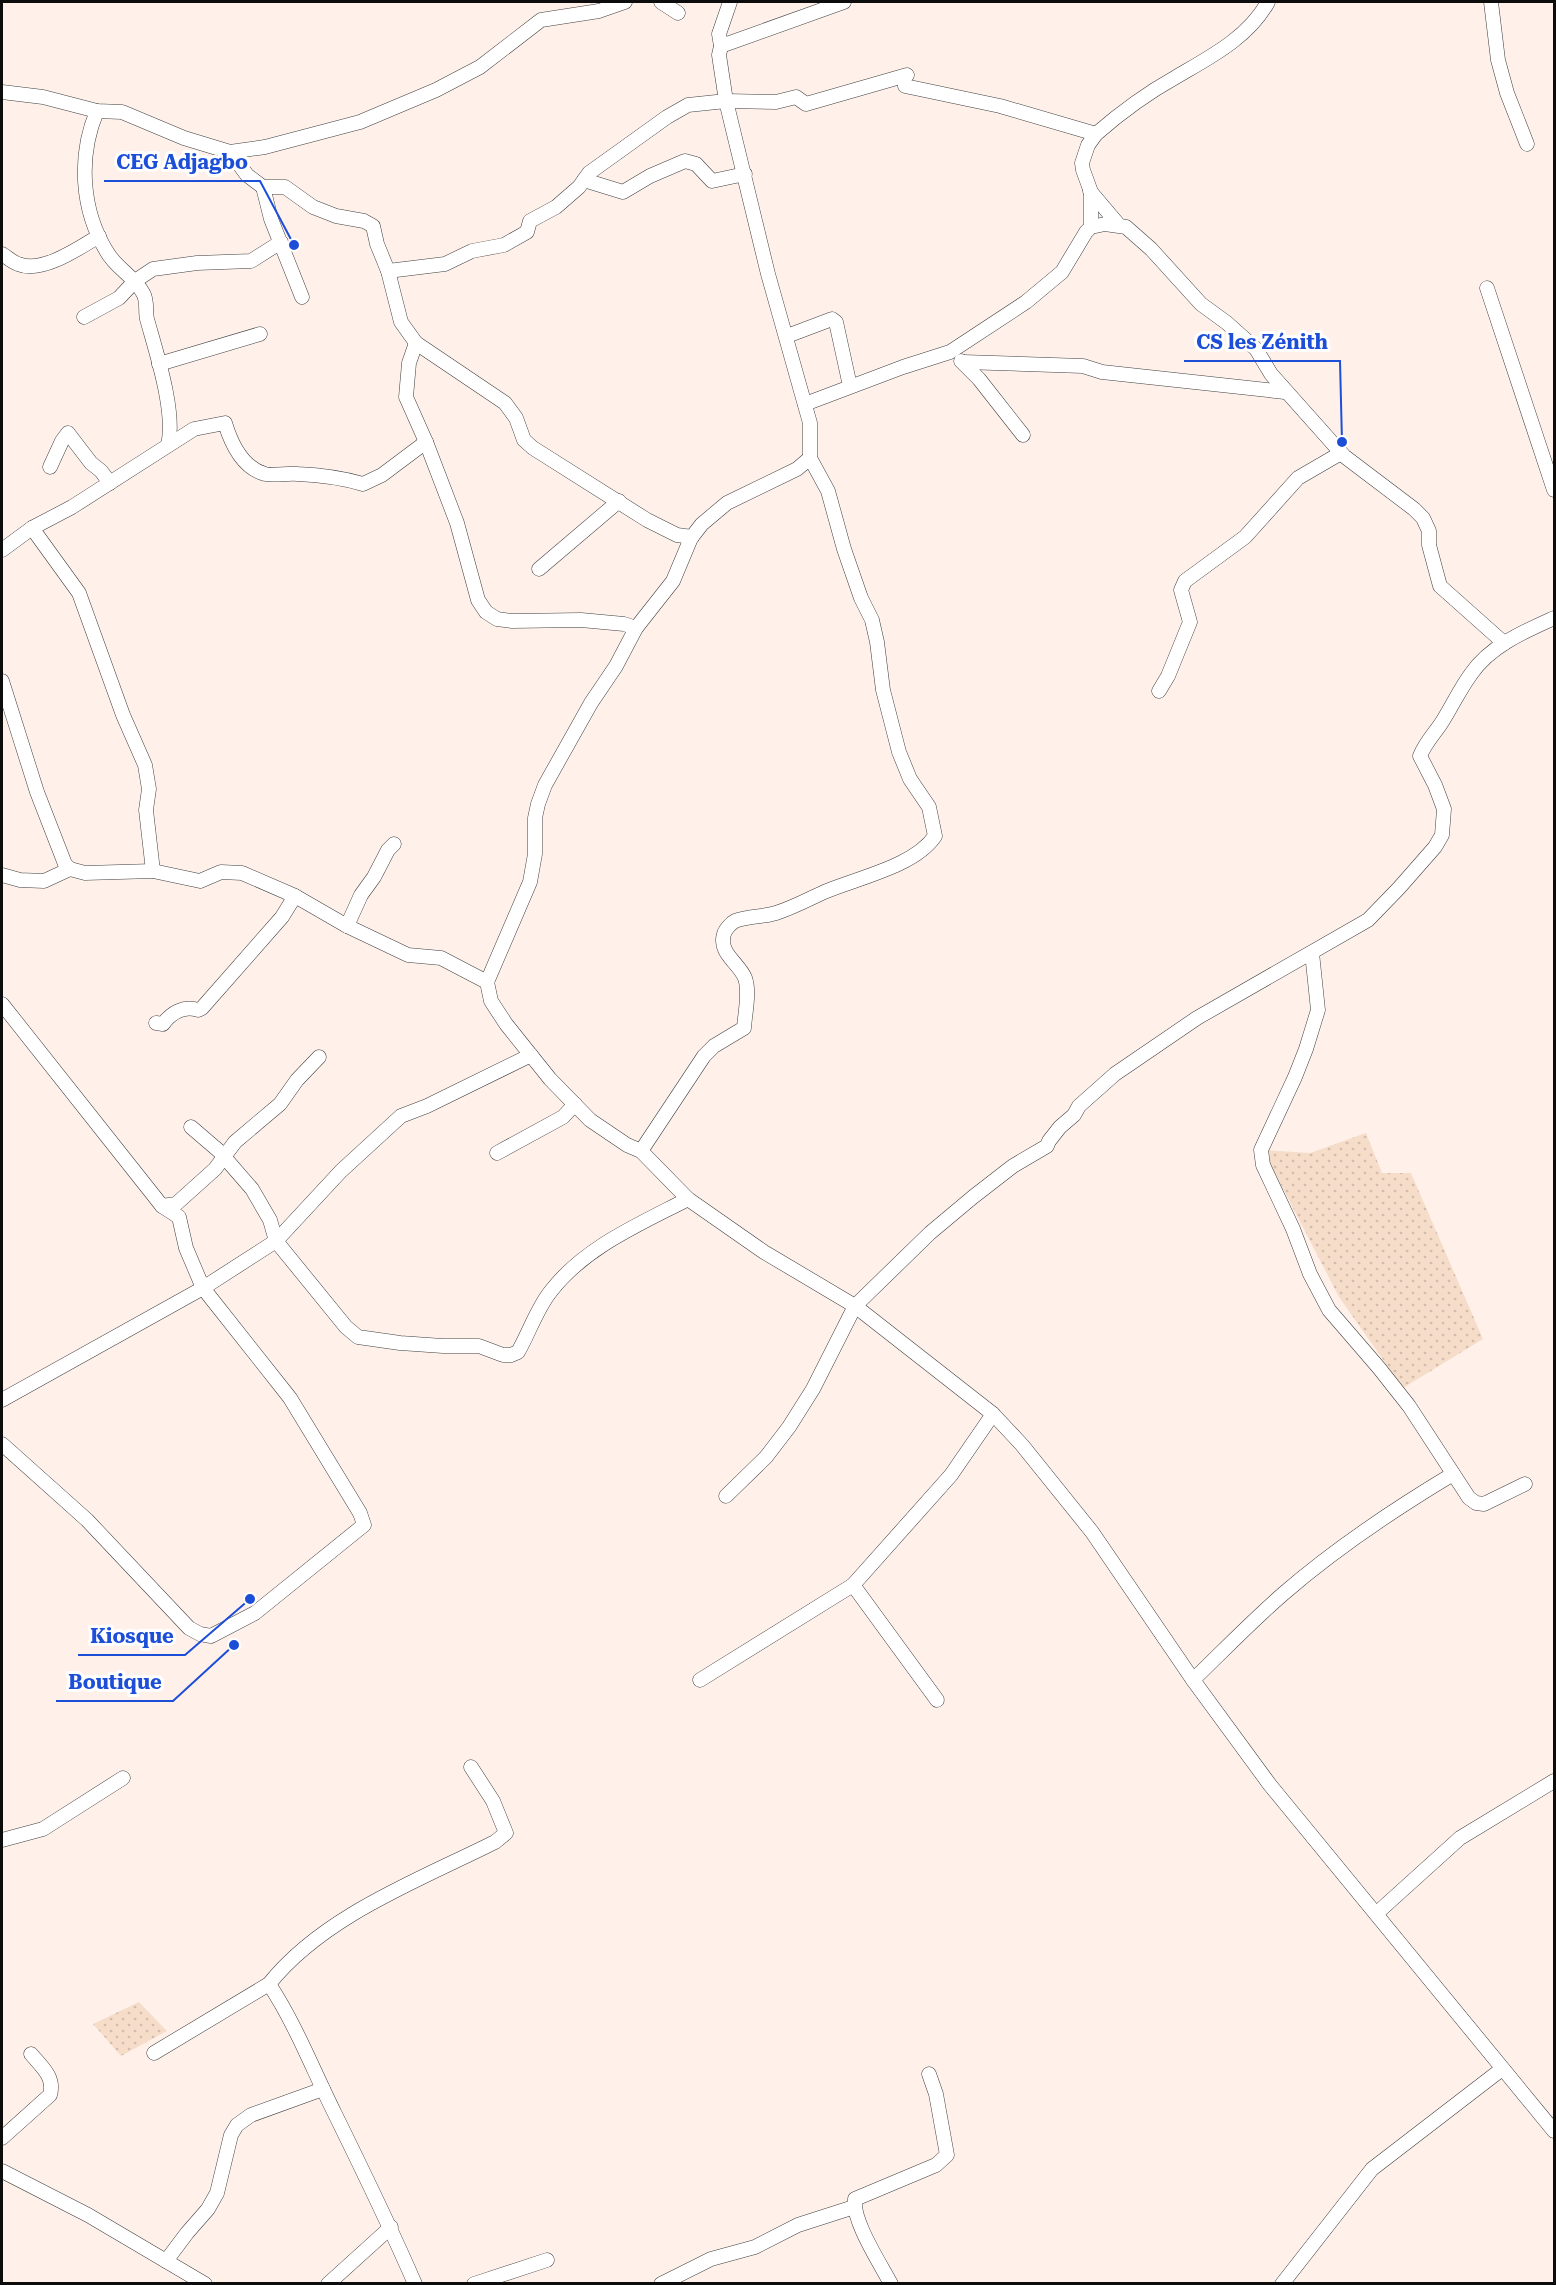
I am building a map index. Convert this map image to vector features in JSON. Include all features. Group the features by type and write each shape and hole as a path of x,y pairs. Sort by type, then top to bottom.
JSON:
{"street":[{"path":"2,92 43,97 97,111 122,112 184,138 230,152 265,147 360,122 436,90 480,67 541,20 598,11 625,2"},
{"path":"661,2 678,13"},
{"path":"641,1151 704,1056 714,1046 744,1028 747,986 744,976 729,957 723,944 724,932 734,921 772,914 854,880 885,871 928,847 935,836 929,807 910,779 898,752 883,690 872,620 861,598 844,549 828,491 816,474 810,458 810,423 768,274 726,101 719,34 730,2"},
{"path":"721,46 844,2"},
{"path":"1091,227 1090,191 1082,163 1088,145 1096,134 1175,77 1215,55 1252,24 1268,2"},
{"path":"1491,2 1498,60 1527,144"},
{"path":"388,271 445,264 472,251 504,245 527,232 530,221 556,207 579,188 589,173 688,105 726,101 776,102 796,97 806,104 906,80 1096,134"},
{"path":"97,111 91,126 84,175 90,211 99,236 114,261 144,293 147,318 168,405 170,426 168,445"},
{"path":"230,152 247,174 263,187 272,219 302,297"},
{"path":"584,180 622,192 650,176 685,161 696,164 712,181 745,174"},
{"path":"263,187 285,187 313,207 336,216 364,221 373,226 401,322 416,343 505,403 516,418 524,440 533,448 647,520 677,534 692,537"},
{"path":"1090,191 1118,224"},
{"path":"805,404 950,352 1026,302 1062,273 1091,227 1118,224 1126,227 1151,249 1201,304 1256,349 1285,392 1341,453 1423,518 1429,531 1429,545 1440,586 1504,644"},
{"path":"2,254 18,264 29,266 65,257 99,236"},
{"path":"84,317 119,298 135,281 153,269 197,263 250,261 281,242"},
{"path":"1487,288 1554,489"},
{"path":"787,336 832,319 837,322 850,386"},
{"path":"159,364 260,334"},
{"path":"416,343 409,363 406,397 457,523 478,600 486,612 496,618 512,621 582,620 624,624 636,628"},
{"path":"950,352 980,379 1023,435"},
{"path":"963,362 1083,366 1102,372 1285,392"},
{"path":"2,550 32,528 110,483 194,429 225,423 233,446 249,465 264,474 308,475 350,480 363,484 382,474 426,442"},
{"path":"50,467 68,433 110,483"},
{"path":"1159,691 1168,676 1190,622 1181,590 1185,582 1245,537 1298,478 1341,453"},
{"path":"810,458 797,469 727,503 702,524 692,537 673,581 636,628 616,666 591,703 545,785 538,804 535,818 535,854 530,882 487,982 491,1001 506,1024 550,1079 590,1120 627,1145 641,1151 688,1199 764,1252 855,1306 993,1414 1069,1502 1193,1680 1270,1785 1554,2131"},
{"path":"539,569 619,501"},
{"path":"32,528 80,593 123,715 145,765 149,789 146,810 153,871"},
{"path":"726,1496 766,1457 789,1427 813,1389 855,1306 930,1233 1013,1166 1047,1146 1060,1127 1104,1082 1197,1018 1368,920 1419,867 1442,835 1444,809 1436,785 1420,756 1472,672 1504,644 1523,632 1554,618"},
{"path":"2,681 37,792 65,864 70,869 85,873 153,871 200,881 221,872 242,873 295,896 347,926 408,955 441,957 487,982"},
{"path":"347,926 361,895 394,844"},
{"path":"2,874 20,880 44,881 70,869"},
{"path":"156,1023 163,1024 169,1016 180,1010 202,1008 282,917 295,896"},
{"path":"1312,953 1317,981 1318,1010 1303,1058 1261,1150 1263,1165 1293,1229 1310,1274 1329,1310 1380,1368 1409,1406 1470,1498 1476,1503 1484,1504 1525,1484"},
{"path":"2,1004 162,1206 179,1217 186,1248 203,1288 290,1398 360,1513 364,1525 255,1613 211,1636 200,1634 189,1628 87,1520 2,1444"},
{"path":"2,1400 203,1288 276,1241 341,1171 401,1116 427,1106 531,1055"},
{"path":"162,1206 176,1204 214,1169 235,1142 280,1104 297,1080 319,1057"},
{"path":"497,1153 563,1117 575,1104"},
{"path":"191,1127 224,1155 252,1189 270,1220 276,1241 346,1327 358,1336 400,1343 479,1346 502,1355 518,1352 550,1292 575,1266 611,1240 688,1199"},
{"path":"700,1680 853,1585 951,1475 993,1414"},
{"path":"1193,1680 1283,1594 1341,1547 1393,1510 1453,1474"},
{"path":"853,1585 937,1700"},
{"path":"154,2053 269,1984 283,1967 363,1906 495,1842 506,1833 493,1801 471,1767"},
{"path":"2,1840 43,1829 123,1778"},
{"path":"1377,1913 1460,1838 1554,1781"},
{"path":"269,1984 296,2028 323,2089 391,2227 415,2283"},
{"path":"2,2138 50,2095 52,2086 50,2078 31,2054"},
{"path":"1282,2283 1372,2169 1502,2069"},
{"path":"891,2283 862,2228 854,2207 855,2199 861,2194 936,2165 947,2154 936,2094 929,2074"},
{"path":"166,2261 186,2233 208,2209 217,2193 231,2135 237,2125 251,2115 323,2089"},
{"path":"2,2171 88,2215 205,2283"},
{"path":"661,2283 711,2259 754,2247 798,2225 854,2207"},
{"path":"328,2283 391,2227"},
{"path":"474,2283 547,2260"}],"shaded area":[{"path":"1366,1133 1382,1173 1411,1173 1483,1339 1403,1388 1339,1297 1263,1150 1310,1153"},
{"path":"139,2002 167,2031 121,2056 93,2024"}],"place":[{"name":"CEG Adjagbo","path":"294,245"},
{"name":"CS les Zénith","path":"1342,442"},
{"name":"Kiosque","path":"250,1599"},
{"name":"Boutique","path":"234,1645"}]}
